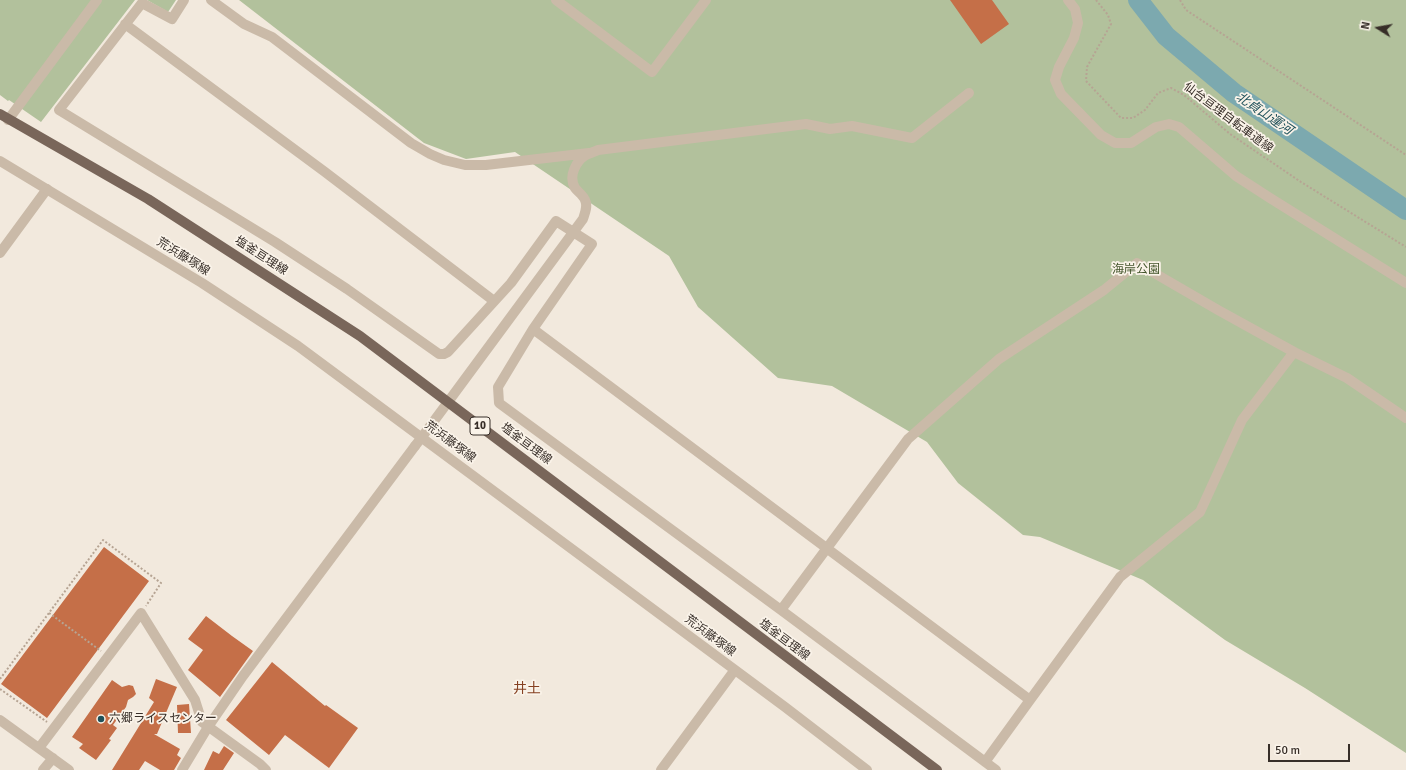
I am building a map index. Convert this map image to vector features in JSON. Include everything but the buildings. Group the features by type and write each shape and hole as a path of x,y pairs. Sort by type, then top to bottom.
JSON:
{"main road":[{"name":"塩釜亘理線","path":"4,117 154,203 360,336 937,770"}],"street":[{"path":"4,117 97,0"},
{"path":"184,0 172,19 142,3 59,110 308,263 436,353 444,354 448,352 511,283 556,221 592,244 533,329 498,387 498,403 781,610 996,770"},
{"path":"212,0 244,24 272,37 411,143 444,160 465,165 486,165 591,153"},
{"path":"556,0 652,72 706,0"},
{"path":"1068,0 1075,8 1078,23 1074,38 1055,80 1061,94 1101,136 1115,143 1131,143 1156,127 1169,124 1179,127 1236,176 1406,283"},
{"path":"126,24 494,300"},
{"path":"182,770 208,727 252,663 428,429 583,219 586,209 586,200 575,187 572,179 578,162 586,155 598,150 806,124 830,129 852,126 912,138 969,93"},
{"name":"荒浜藤塚線","path":"0,161 202,283 298,346 867,770"},
{"path":"0,253 47,189"},
{"path":"781,610 908,439 998,359 1104,290 1137,264 1294,352 1347,378 1406,418"},
{"path":"533,329 1030,700"},
{"path":"985,762 1120,577 1200,512 1242,420 1294,352"},
{"path":"39,748 141,613 195,700 202,722 266,770"},
{"path":"661,770 734,671"},
{"path":"0,720 69,770"},
{"path":"43,770 52,758"}],"path":[{"name":"仙台亘理自転車道線","path":"1096,0 1108,15 1111,24 1087,67 1086,81 1121,118 1133,118 1145,110 1158,93 1171,88 1184,95 1230,134 1301,182 1406,247"},
{"path":"1180,0 1186,10 1406,155"},
{"path":"0,679 103,540 161,584 141,613"},
{"path":"49,613 109,656"},
{"path":"0,689 55,728"}],"green space":[{"path":"0,0 135,0 41,122 0,95"},
{"path":"147,0 176,0 168,12"},
{"name":"海岸公園","path":"239,0 1406,0 1406,753 1305,688 1225,640 1143,580 1040,537 1023,535 958,483 927,442 832,386 778,378 698,307 669,256 515,152 466,159 424,143"}],"waterway":[{"name":"北貞山運河","path":"1138,0 1166,36 1234,93 1406,210"}],"place":[{"name":"六郷ライスセンター","path":"101,719"}],"district":[{"name":"井土","path":"527,689"}]}
